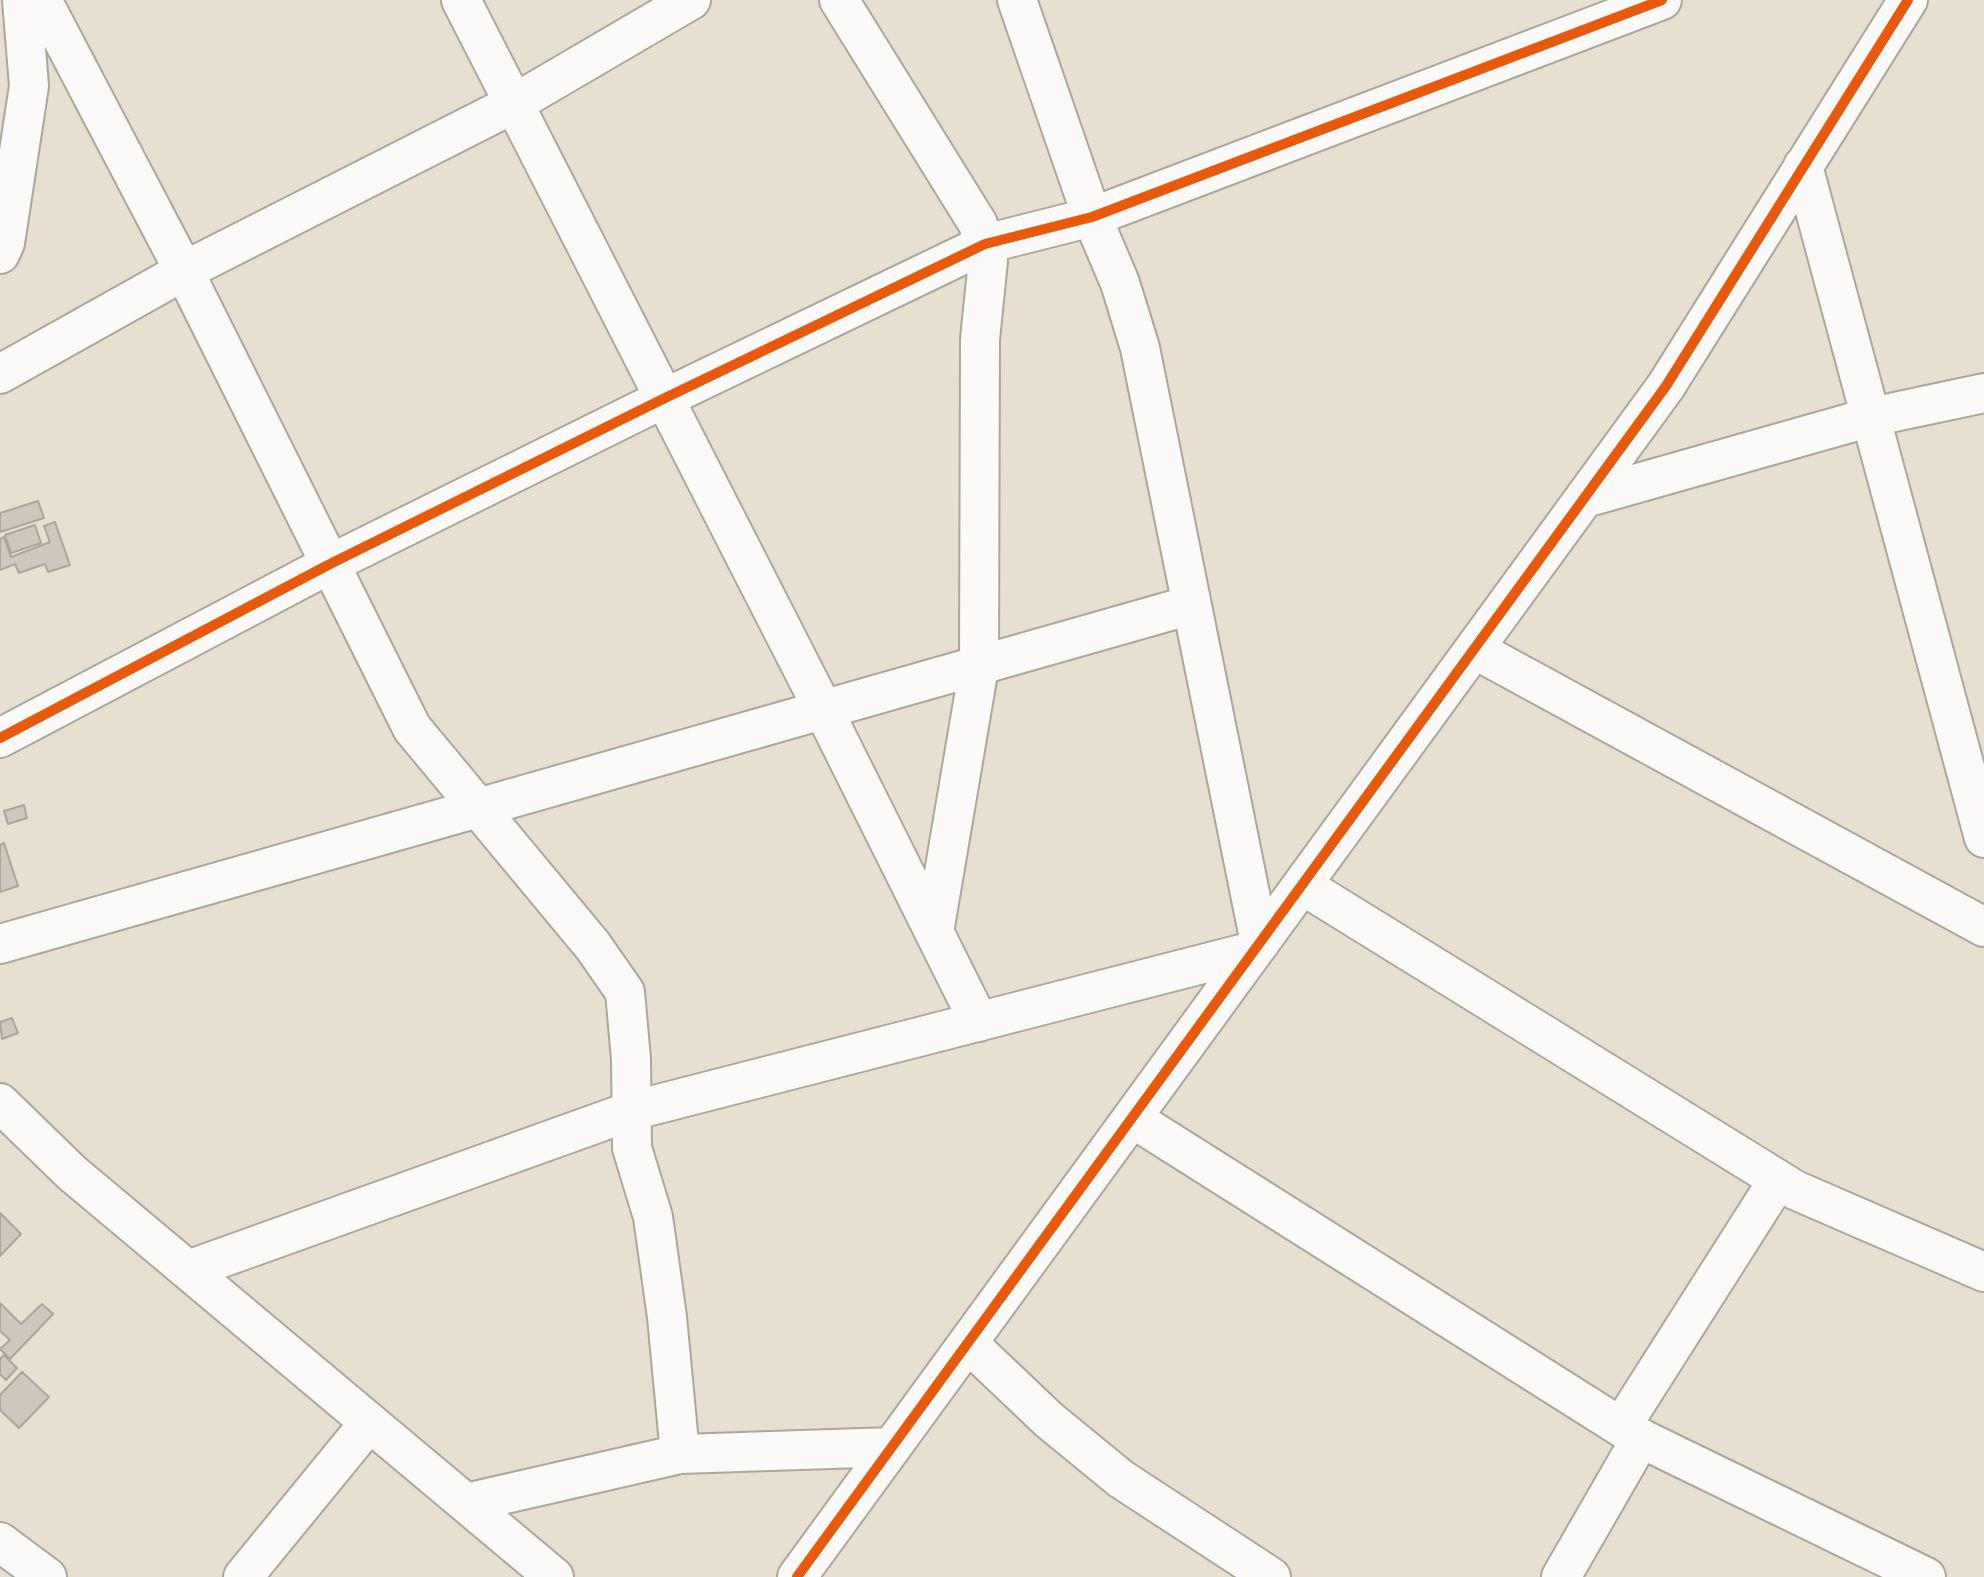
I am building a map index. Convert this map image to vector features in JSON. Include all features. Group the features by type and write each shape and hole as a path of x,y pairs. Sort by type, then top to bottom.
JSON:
{"street":[{"path":"0,254 5,243 29,86 22,0"},
{"path":"42,0 184,271 411,728 593,946 625,992 632,1149 653,1217 664,1292 680,1454"},
{"path":"461,0 824,711 979,1022"},
{"path":"0,374 184,271 515,103 691,0"},
{"path":"839,0 978,224 988,261 980,339 979,667 934,932"},
{"path":"1017,0 1093,217 1120,283 1140,348 1256,947"},
{"path":"0,738 330,564 985,244 1093,217 1614,9 1662,0"},
{"path":"797,1577 1666,386 1908,0"},
{"path":"1803,166 1871,417 1971,744 1984,838"},
{"path":"1585,498 1871,417 1984,393"},
{"path":"0,944 1191,605"},
{"path":"1474,649 1984,927"},
{"path":"1302,885 1778,1180 1984,1272"},
{"path":"188,1270 631,1111 979,1022 1256,947"},
{"path":"0,1103 72,1172 554,1577"},
{"path":"1132,1118 1631,1433 1922,1576"},
{"path":"1561,1577 1631,1433 1778,1180"},
{"path":"968,1343 1049,1420 1121,1479 1271,1577"},
{"path":"243,1577 369,1423"},
{"path":"466,1503 680,1454 892,1447"},
{"path":"0,1542 47,1577"}],"building":[{"path":"38,501 44,518 0,532 0,513"},
{"path":"55,522 70,565 48,572 45,564 19,573 15,564 0,570 0,539 4,537 11,557 50,542 44,526"},
{"path":"35,525 41,543 11,553 5,535"},
{"path":"24,805 27,818 8,824 4,811"},
{"path":"4,843 18,886 0,892 0,845"},
{"path":"12,1018 18,1033 2,1039 0,1022"},
{"path":"0,1213 21,1234 0,1256"},
{"path":"0,1303 21,1324 42,1304 53,1314 10,1359 0,1349 10,1340 0,1331"},
{"path":"4,1355 17,1368 6,1380 0,1374 0,1359"},
{"path":"22,1372 49,1397 19,1428 0,1410 0,1395"}],"cycle path":[{"path":"0,738 330,564 985,244 1092,217 1662,0"},
{"path":"797,1577 1666,386 1908,0"}]}
